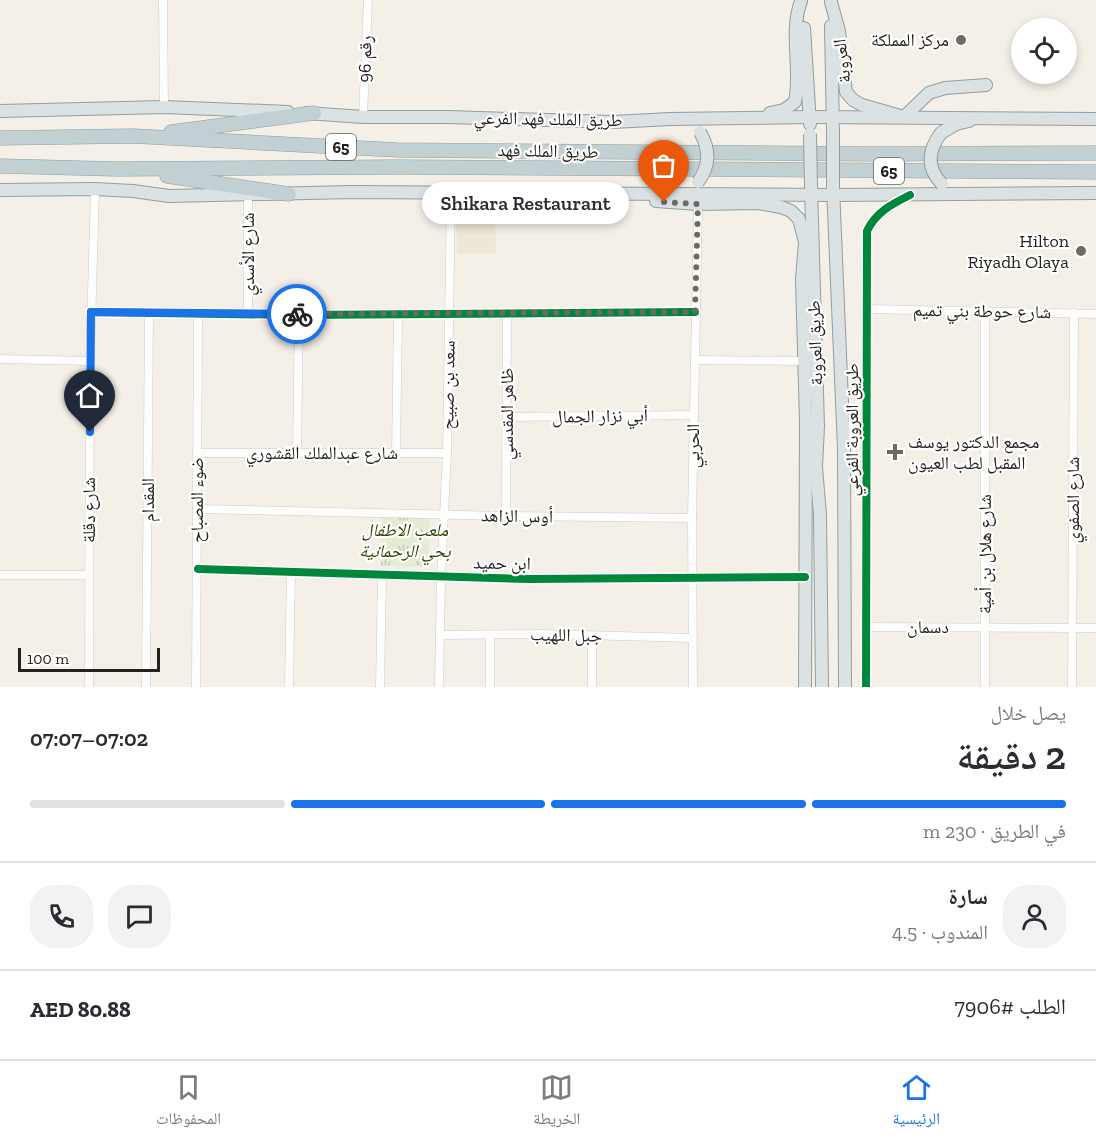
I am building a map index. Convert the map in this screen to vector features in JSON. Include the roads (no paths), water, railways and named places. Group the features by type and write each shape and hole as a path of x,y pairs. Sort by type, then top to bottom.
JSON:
{"highway":[{"path":"134,136 314,114"},
{"name":"طريق الملك فهد","path":"0,138 134,136 398,150 1096,153"},
{"name":"طريق الملك فهد","path":"0,166 117,169 398,167 1096,172"},
{"path":"117,169 289,194"}],"main road":[{"name":"طريق العروبة","path":"801,0 810,117 822,687"},
{"path":"747,118 784,110 795,102 798,90 796,25 801,0"},
{"name":"طريق العروبة","path":"831,1 833,191 844,449 845,687"},
{"name":"العروبة","path":"831,1 839,31 846,92 862,105 904,117"},
{"path":"904,117 929,93 945,88 986,85"},
{"name":"طريق الملك فهد الفرعي","path":"0,111 165,107 363,117 613,122 810,117 1096,119"},
{"path":"974,194 942,184 935,177 930,160 935,142 941,133 956,124 976,118"},
{"path":"0,190 94,189 170,196 352,192 672,194 691,188 704,174 708,155 704,139 695,128 613,122"},
{"path":"607,194 811,191 910,195 1096,193"},
{"path":"607,194 648,201 698,204 758,202 781,207 799,219 805,242 813,259"},
{"path":"805,687 805,361 802,279 805,242 812,213"},
{"path":"806,519 816,467"},
{"path":"846,632 852,687"}],"street":[{"path":"163,0 165,107"},
{"name":"رقم 96","path":"363,117 368,0"},
{"name":"شارع دقلة","path":"89,687 90,361 94,189"},
{"name":"سعد بن صبيح","path":"439,687 447,453 451,193"},
{"name":"طريق العروبة الفرعي","path":"866,687 867,231 873,218 910,195"},
{"name":"شارع الأسدي","path":"248,196 248,313"},
{"name":"الحربي","path":"693,687 693,415 698,204"},
{"name":"شارع حوطة بني تميم","path":"868,309 1096,314"},
{"path":"91,312 299,315 695,312"},
{"name":"شارع هلال بن أمية","path":"985,312 985,687"},
{"name":"المقدام","path":"146,687 149,313"},
{"name":"ظاهر المقدسي","path":"506,516 507,313"},
{"name":"شارع الصفوي","path":"1072,687 1074,313"},
{"name":"ضوء المصباح","path":"196,687 198,314"},
{"path":"396,454 398,314"},
{"path":"297,452 299,315"},
{"path":"0,359 90,361"},
{"path":"695,360 805,361"},
{"path":"844,449 866,376"},
{"name":"أبي نزار الجمال","path":"507,417 693,415"},
{"name":"شارع عبدالملك القشوري","path":"197,453 447,453"},
{"name":"أوس الزاهد","path":"197,509 692,518"},
{"name":"ابن حميد","path":"198,568 528,579 805,577"},
{"path":"289,687 291,571"},
{"path":"380,687 382,574"},
{"path":"0,575 88,575"},
{"name":"دسمان","path":"867,627 1096,628"},
{"path":"490,635 490,687"},
{"name":"جبل اللهيب","path":"440,636 693,638"},
{"path":"592,636 592,687"}],"place":[{"name":"مركز المملكة","path":"961,40"},
{"name":"Shikara Restaurant","path":"664,202"},
{"name":"Hilton Riyadh Olaya","path":"1081,251"},
{"name":"مجمع الدكتور يوسف المقبل لطب العيون","path":"895,452"}],"park label":[{"name":"ملعب الاطفال بحي الرحمانية","path":"405,540"}]}
